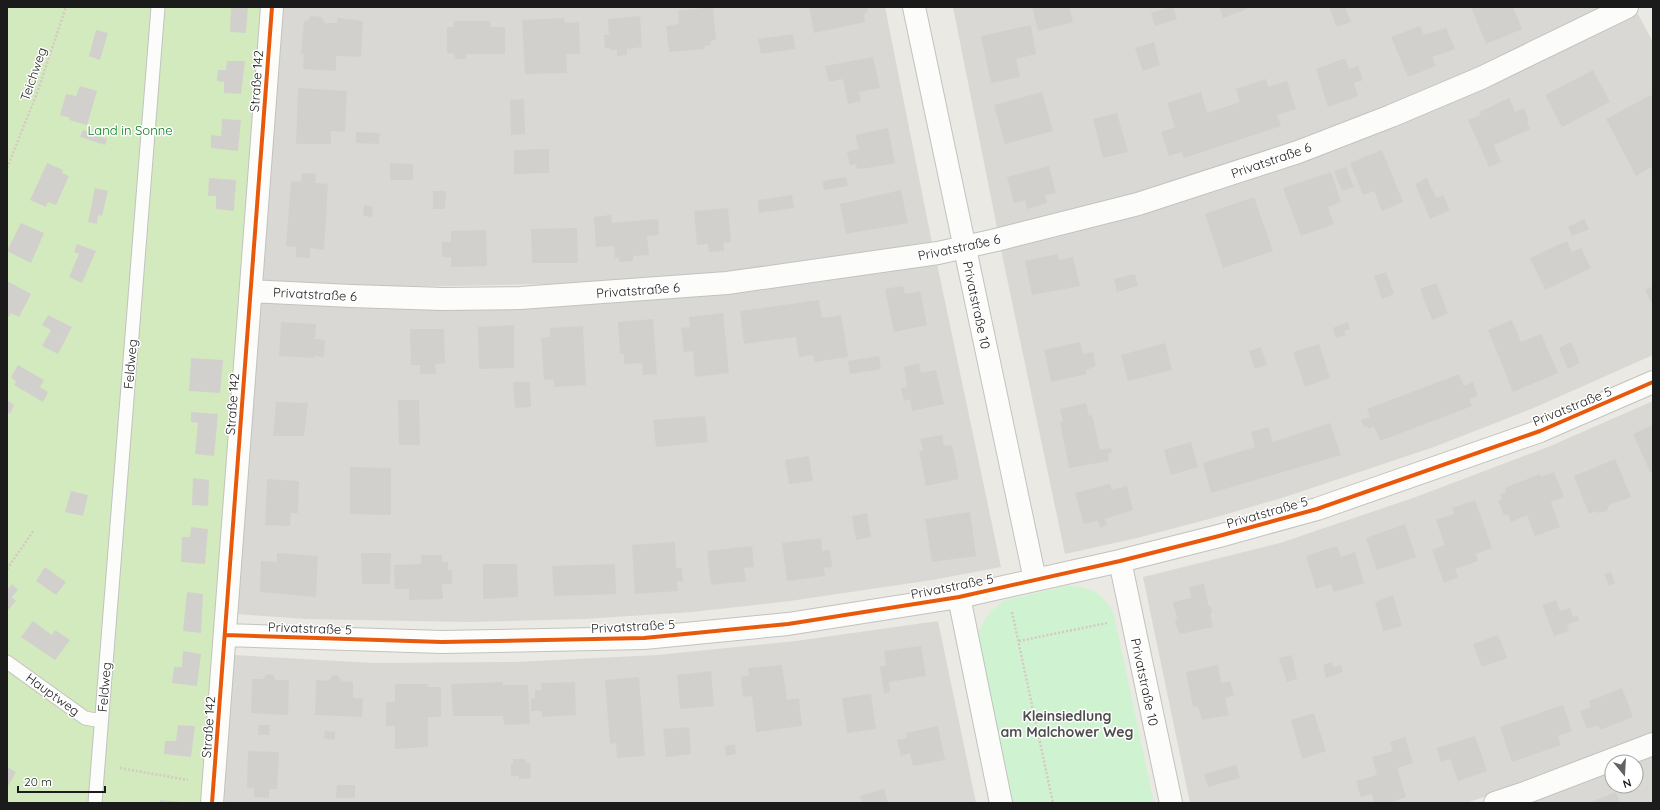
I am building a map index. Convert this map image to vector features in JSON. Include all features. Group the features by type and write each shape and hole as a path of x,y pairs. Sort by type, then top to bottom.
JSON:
{"street":[{"name":"Straße 142","path":"213,793 272,7"},
{"name":"Privatstraße 10","path":"914,7 1035,580"},
{"name":"Privatstraße 6","path":"251,291 443,300 528,298 727,283 916,256 965,247 1138,204 1298,152 1391,116 1481,78 1627,7"},
{"name":"Privatstraße 5","path":"225,634 315,639 442,642 644,638 788,624 960,597 1120,561 1219,536 1324,506 1540,431 1653,382"},
{"name":"Privatstraße 10","path":"1120,561 1171,803"},
{"path":"960,597 1001,803"},
{"path":"1495,803 1653,744"}],"lane":[{"name":"Feldweg","path":"94,803 158,7"},
{"name":"Hauptweg","path":"7,662 86,718 101,721"}],"path":[{"path":"7,569 34,530"},
{"path":"1012,611 1053,803"},
{"path":"1019,641 1131,618"},
{"path":"98,765 213,793"}],"shaded area":[{"path":"283,7 885,7 932,243 767,270 600,283 399,287 263,280 271,145"},
{"path":"953,7 1609,7 1552,35 1399,104 1242,161 1139,193 997,228"},
{"path":"1638,14 1653,42 1653,355 1536,407 1434,447 1285,497 1213,518 1137,538 1065,554 1000,245 1516,72"},
{"path":"936,259 1001,567 932,580 790,601 692,612 583,619 468,622 305,619 235,614 261,297 396,303"},
{"path":"1653,401 1653,734 1511,788 1466,803 1190,803 1143,577 1280,543 1413,498 1548,447"},
{"path":"938,621 976,803 222,803 233,655 373,663 515,662 657,655 796,641"},
{"path":"1653,753 1653,803 1520,803 1604,772 1604,794 1644,794 1644,758"}],"green space":[{"name":"Land in Sonne","path":"7,7 263,7 201,803 7,803"},
{"path":"1066,586 1082,587 1095,592 1106,601 1114,615 1154,803 1006,803 978,633 991,611 1005,600"}],"building":[{"path":"231,7 248,7 246,33 230,32"},
{"path":"713,7 716,40 710,41 711,45 704,46 705,49 669,52 666,26 679,24 678,11"},
{"path":"809,7 867,7 868,11 864,14 865,22 814,33"},
{"path":"1032,7 1069,7 1073,22 1038,31"},
{"path":"1173,7 1177,19 1155,26 1151,13"},
{"path":"1219,7 1247,7 1247,9 1223,18"},
{"path":"1329,7 1345,7 1351,22 1337,27"},
{"path":"1471,7 1513,7 1522,29 1486,44"},
{"path":"311,16 321,17 325,23 337,23 337,18 363,21 361,57 336,56 336,71 303,69 304,54 301,54 304,21 307,21"},
{"path":"640,16 642,47 627,49 627,55 617,56 617,50 605,48 604,35 609,35 608,19"},
{"path":"564,18 565,23 579,22 580,54 566,54 567,73 525,74 522,20"},
{"path":"454,21 490,21 490,27 505,27 505,54 466,54 466,59 455,59 454,54 447,53 447,27 454,27"},
{"path":"1031,25 1036,54 1016,59 1020,77 991,83 981,36"},
{"path":"1420,26 1424,35 1446,28 1455,49 1432,57 1436,66 1408,77 1391,37"},
{"path":"96,30 108,33 100,60 89,56"},
{"path":"793,34 795,49 761,54 758,39"},
{"path":"1154,42 1160,65 1143,71 1135,48"},
{"path":"873,57 880,88 859,92 861,101 848,104 843,79 829,82 825,66"},
{"path":"1345,58 1349,69 1358,66 1363,80 1354,83 1358,96 1328,107 1316,69"},
{"path":"227,61 245,61 241,94 224,93 224,82 217,81 218,70 226,70"},
{"path":"1593,70 1610,102 1562,127 1545,95"},
{"path":"1266,79 1268,87 1287,81 1296,109 1277,115 1281,126 1184,158 1182,152 1169,156 1161,132 1175,127 1167,103 1201,92 1207,113 1240,102 1236,89"},
{"path":"80,86 97,91 87,125 69,120 70,118 60,115 66,94 76,96"},
{"path":"298,88 347,91 345,132 331,131 331,144 296,144"},
{"path":"1042,92 1053,131 1005,144 994,105"},
{"path":"1651,95 1653,97 1653,166 1636,176 1606,119"},
{"path":"1509,98 1515,112 1524,108 1529,120 1527,122 1530,129 1494,145 1501,162 1489,167 1468,120 1481,115 1479,112"},
{"path":"524,99 525,134 511,135 510,100"},
{"path":"1117,113 1128,152 1103,158 1093,119"},
{"path":"222,119 241,120 238,151 211,148 211,135 221,136"},
{"path":"888,128 895,163 862,169 857,169 856,164 850,165 847,152 859,149 855,135"},
{"path":"83,130 107,139 105,145 80,137"},
{"path":"356,132 380,133 379,144 356,143"},
{"path":"549,149 549,173 514,174 514,150"},
{"path":"1382,150 1403,202 1382,211 1374,191 1363,195 1350,163"},
{"path":"47,163 63,170 62,173 69,176 56,205 48,202 46,207 30,200"},
{"path":"390,163 413,164 413,180 391,180"},
{"path":"1049,166 1056,193 1045,195 1047,203 1027,209 1025,200 1014,203 1007,177"},
{"path":"1346,167 1354,187 1342,191 1334,171"},
{"path":"1331,172 1341,202 1328,207 1334,224 1301,236 1283,188"},
{"path":"302,173 316,174 315,183 328,184 324,250 310,248 310,258 296,257 296,247 286,246 291,181 301,182"},
{"path":"846,177 848,186 824,190 822,181"},
{"path":"209,178 236,180 234,211 216,209 216,196 208,196"},
{"path":"1427,178 1436,198 1443,195 1450,210 1430,219 1415,184"},
{"path":"95,188 108,191 102,216 98,215 97,224 88,222"},
{"path":"901,190 908,223 846,234 840,204"},
{"path":"433,191 446,191 445,209 433,209"},
{"path":"792,195 794,208 759,213 758,200"},
{"path":"1254,197 1273,251 1223,268 1205,214"},
{"path":"364,205 373,207 372,217 363,216"},
{"path":"728,208 731,242 723,243 724,251 709,252 708,244 697,245 694,211"},
{"path":"611,215 612,223 658,219 659,235 647,236 649,255 633,256 633,261 619,262 619,258 615,258 614,246 596,247 594,217"},
{"path":"1584,219 1589,229 1572,236 1568,227"},
{"path":"21,223 44,233 31,263 7,251"},
{"path":"577,228 578,263 532,263 531,229"},
{"path":"486,230 487,266 451,267 451,257 442,257 442,242 451,242 451,231"},
{"path":"1567,241 1572,252 1581,248 1591,268 1545,290 1530,258"},
{"path":"77,244 96,251 82,283 69,277 79,254 74,252"},
{"path":"1057,254 1059,260 1073,257 1080,286 1032,295 1025,261"},
{"path":"1386,272 1394,294 1382,299 1374,276"},
{"path":"1135,274 1138,286 1117,292 1114,279"},
{"path":"7,281 31,294 19,317 11,313 9,317 7,316"},
{"path":"1436,283 1448,313 1432,320 1420,289"},
{"path":"903,286 905,294 920,291 927,325 894,332 885,289"},
{"path":"1653,286 1653,306 1645,290"},
{"path":"819,300 822,318 841,315 848,357 815,362 813,355 799,357 796,337 744,344 740,311"},
{"path":"723,313 729,373 695,377 693,351 684,352 681,328 690,327 689,317"},
{"path":"48,315 72,327 58,354 42,346 51,330 42,325"},
{"path":"653,319 657,374 643,375 642,363 624,364 624,354 620,354 618,322"},
{"path":"1512,320 1521,342 1541,334 1558,373 1513,392 1488,330"},
{"path":"281,322 316,324 315,339 325,340 324,357 314,356 314,358 279,356"},
{"path":"1348,322 1350,329 1344,331 1346,335 1336,338 1333,328"},
{"path":"514,325 514,368 479,369 478,327"},
{"path":"583,326 586,385 554,387 554,379 544,380 541,338 550,337 550,328"},
{"path":"410,329 444,329 445,363 435,364 436,374 420,374 420,365 411,365"},
{"path":"1080,342 1083,354 1093,352 1096,366 1086,370 1087,374 1051,382 1044,350"},
{"path":"1571,342 1580,363 1568,369 1559,348"},
{"path":"1165,343 1172,370 1128,381 1121,355"},
{"path":"1319,344 1330,378 1305,387 1293,352"},
{"path":"1261,347 1267,365 1255,369 1249,351"},
{"path":"879,356 881,369 850,374 848,361"},
{"path":"191,358 223,360 220,393 189,391"},
{"path":"919,363 921,373 936,370 944,404 912,411 910,399 904,401 901,388 907,387 904,367"},
{"path":"18,365 44,380 40,387 48,392 43,402 14,385 16,382 11,377"},
{"path":"1459,374 1464,386 1473,382 1478,396 1469,399 1472,406 1380,441 1374,426 1368,429 1367,426 1364,427 1361,420 1370,417 1367,409"},
{"path":"513,382 530,382 531,407 515,408"},
{"path":"7,400 14,405 10,414 7,412"},
{"path":"398,400 419,400 420,445 399,445"},
{"path":"276,402 308,403 304,436 273,436"},
{"path":"1086,403 1089,416 1092,415 1100,450 1111,448 1112,453 1108,454 1109,461 1069,468 1060,422 1063,422 1060,409"},
{"path":"191,412 218,414 214,456 195,454 198,423 191,422"},
{"path":"705,416 708,442 656,447 653,420"},
{"path":"1330,423 1341,455 1211,493 1203,463 1255,447 1251,432 1268,427 1273,442"},
{"path":"1653,425 1653,471 1650,472 1633,434"},
{"path":"942,435 944,446 952,445 959,479 926,486 919,451 923,451 920,439"},
{"path":"1191,442 1198,467 1171,475 1164,450"},
{"path":"809,456 813,481 789,484 785,460"},
{"path":"1615,459 1631,497 1609,505 1607,511 1599,513 1595,511 1589,514 1574,476"},
{"path":"350,467 391,468 391,515 350,514"},
{"path":"1554,472 1564,497 1551,502 1560,527 1535,536 1527,515 1511,522 1508,514 1504,516 1498,501 1502,499 1500,495 1506,492 1505,488 1540,474 1541,477"},
{"path":"193,478 209,480 208,506 192,505"},
{"path":"267,479 299,481 298,513 291,513 290,526 265,525"},
{"path":"1110,484 1112,490 1127,486 1133,510 1105,519 1107,525 1100,528 1098,521 1084,524 1075,493"},
{"path":"71,491 88,495 83,516 65,512"},
{"path":"1475,500 1492,548 1476,554 1478,561 1455,569 1458,577 1444,583 1432,550 1445,545 1436,520 1454,514 1452,508"},
{"path":"970,512 976,556 932,562 925,519"},
{"path":"867,513 871,537 856,540 852,516"},
{"path":"1405,524 1416,557 1377,570 1366,538"},
{"path":"191,527 208,529 205,564 181,562 182,537 190,537"},
{"path":"821,538 822,551 830,550 832,567 824,568 825,576 787,581 782,543"},
{"path":"675,542 676,568 682,568 683,582 677,581 678,591 635,594 632,545"},
{"path":"752,546 754,567 744,568 746,581 711,585 707,551"},
{"path":"1337,546 1341,557 1355,552 1364,583 1334,592 1331,584 1316,589 1306,556"},
{"path":"277,553 318,556 316,597 260,592 261,561 277,562"},
{"path":"361,553 391,553 390,584 362,584"},
{"path":"421,555 442,555 442,562 448,562 448,570 452,570 452,584 442,584 443,599 409,600 409,589 395,589 394,565 421,564"},
{"path":"483,564 517,564 518,597 483,599"},
{"path":"615,564 616,594 554,596 552,566"},
{"path":"45,567 66,582 56,595 36,581"},
{"path":"1611,572 1615,583 1609,586 1604,574"},
{"path":"12,584 18,590 12,597 16,601 7,611 7,590"},
{"path":"1204,584 1209,607 1211,606 1212,613 1210,614 1213,627 1180,634 1175,622 1177,618 1173,602 1191,598 1189,587"},
{"path":"187,592 203,594 201,633 183,631"},
{"path":"1393,595 1402,626 1383,631 1375,602"},
{"path":"1556,600 1560,611 1570,608 1573,617 1577,615 1579,620 1567,625 1569,631 1554,636 1542,605"},
{"path":"33,621 52,635 55,630 70,640 55,660 21,637"},
{"path":"1498,635 1507,658 1482,667 1473,644"},
{"path":"921,646 926,676 889,682 890,692 884,693 880,667 886,665 884,651"},
{"path":"183,651 201,654 197,686 172,683 174,667 182,667"},
{"path":"1292,655 1297,679 1287,682 1279,658"},
{"path":"1332,662 1333,667 1341,665 1343,672 1326,678 1323,665"},
{"path":"782,665 787,700 799,698 802,726 756,732 752,696 743,697 741,677 749,675 748,668"},
{"path":"1218,665 1221,683 1230,681 1234,695 1225,698 1229,715 1202,720 1198,706 1193,707 1186,672"},
{"path":"711,671 714,706 680,709 677,675"},
{"path":"267,674 273,675 276,680 289,680 288,715 251,713 252,679 264,679 263,678"},
{"path":"333,675 338,676 342,681 353,682 353,698 363,698 362,717 315,715 316,680 328,681"},
{"path":"639,677 645,756 617,758 616,743 610,744 605,680"},
{"path":"503,682 503,685 528,685 530,724 504,725 503,716 453,716 451,684"},
{"path":"575,682 576,715 542,717 542,711 531,711 531,699 535,698 535,690 541,690 541,683"},
{"path":"395,684 428,684 427,687 441,687 441,717 428,717 428,747 395,749 395,726 386,726 386,702 395,702"},
{"path":"1622,688 1633,717 1600,730 1598,725 1587,729 1580,711 1591,707 1589,701"},
{"path":"871,694 876,729 847,733 842,698"},
{"path":"1563,705 1572,731 1558,736 1561,745 1512,762 1500,727"},
{"path":"1314,713 1326,751 1302,759 1291,720"},
{"path":"178,725 195,726 191,757 164,754 165,741 176,741"},
{"path":"258,725 270,725 269,735 258,735"},
{"path":"938,726 945,760 913,766 910,753 901,756 897,740 907,738 906,733"},
{"path":"689,727 691,754 666,757 663,729"},
{"path":"325,731 335,732 335,740 324,739"},
{"path":"1475,736 1487,771 1458,781 1450,759 1441,762 1437,748"},
{"path":"1405,737 1413,763 1397,768 1406,797 1389,803 1374,803 1372,794 1361,797 1356,781 1377,775 1372,757 1393,751 1390,742"},
{"path":"735,744 736,754 726,756 725,746"},
{"path":"248,751 279,752 277,789 269,789 269,798 254,797 254,788 247,788"},
{"path":"513,759 526,759 526,763 530,763 531,778 519,779 519,776 511,776 511,763 513,764"},
{"path":"1236,765 1240,778 1208,787 1204,774"},
{"path":"7,767 16,772 7,788"},
{"path":"337,785 355,785 355,798 336,798"},
{"path":"884,789 888,803 862,803 860,796"},
{"path":"1611,794 1617,794 1620,803 1588,803"},
{"path":"160,800 183,802 183,803 159,803"}],"cycle path":[{"path":"212,803 272,7"},
{"path":"225,635 442,642 644,638 788,624 959,597 1120,561 1317,509 1540,431 1653,382"}],"district":[{"name":"Kleinsiedlung am Malchower Weg","path":"1067,724"}]}
